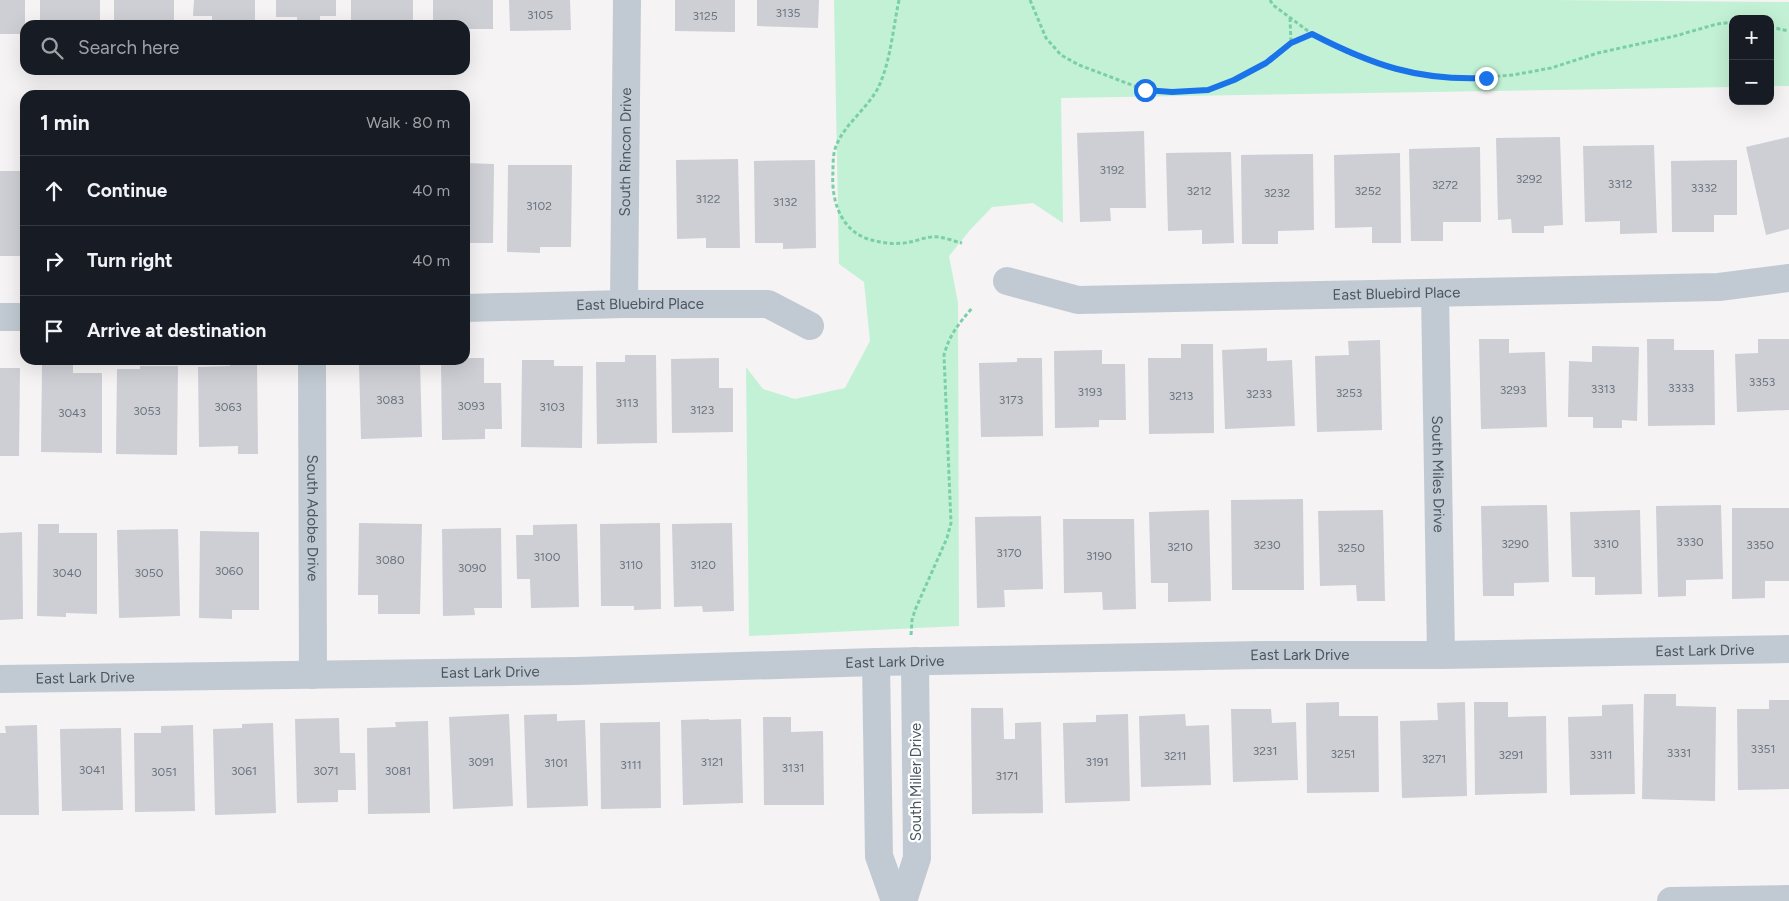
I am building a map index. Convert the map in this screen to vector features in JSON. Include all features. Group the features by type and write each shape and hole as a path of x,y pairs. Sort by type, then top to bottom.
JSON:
{"street":[{"name":"South Rincon Drive","path":"624,304 627,0"},
{"name":"East Bluebird Place","path":"1006,281 1078,300 1720,287 1789,278"},
{"name":"South Miles Drive","path":"1435,293 1442,655"},
{"name":"East Bluebird Place","path":"470,308 624,304 768,304 810,326"},
{"path":"0,317 20,317"},
{"name":"South Adobe Drive","path":"312,365 313,674"},
{"name":"East Lark Drive","path":"0,679 576,671 876,662 913,649 1260,655 1442,655 1789,649"},
{"name":"South Miller Drive","path":"903,901 917,858 913,649"},
{"path":"876,662 879,856 895,901"},
{"path":"1671,901 1789,899"}],"path":[{"path":"899,0 884,72 878,87 871,100 837,144 833,159 832,184 834,198 837,209 849,227 858,235 869,239 884,243 901,243 933,237 962,243"},
{"path":"1030,0 1046,38 1061,55 1079,65 1150,91 1208,90 1234,80 1266,63 1291,43 1312,34"},
{"path":"1270,0 1273,5 1312,34 1350,54 1405,72 1459,79 1513,75 1551,68 1598,53 1729,22"},
{"path":"1290,18 1291,43"},
{"path":"1774,28 1789,31"},
{"path":"913,649 912,620 948,538 950,523 944,355 952,333 973,307"}],"green space":[{"path":"834,0 1789,2 1789,86 1774,86 1774,15 1729,15 1729,87 1061,98 1063,223 1033,203 992,207 949,256 958,303 959,626 749,636 746,367 763,389 795,399 845,388 870,341 864,282 839,264"}],"building":[{"path":"0,0 25,0 25,20 20,20 20,34 0,34"},
{"path":"40,0 100,0 100,20 40,20"},
{"path":"114,0 174,0 174,20 114,20"},
{"path":"194,0 255,0 255,20 212,20 212,16 193,16"},
{"path":"276,0 336,0 336,16 320,16 320,20 297,20 297,17 276,17"},
{"path":"351,0 413,0 413,20 351,20"},
{"path":"433,0 493,0 493,29 470,29 470,20 433,20"},
{"path":"509,0 570,0 571,30 510,31"},
{"path":"675,0 735,0 735,32 675,31"},
{"path":"757,0 819,0 818,28 757,26"},
{"path":"1144,131 1146,208 1110,208 1111,221 1080,222 1077,133"},
{"path":"1560,137 1563,225 1544,226 1544,233 1512,233 1511,219 1498,220 1496,138"},
{"path":"1789,137 1789,229 1766,235 1746,147"},
{"path":"1654,145 1657,233 1620,234 1620,221 1585,222 1583,146"},
{"path":"1480,147 1481,222 1443,222 1443,241 1411,241 1409,149"},
{"path":"1231,152 1234,243 1202,244 1202,230 1168,231 1166,153"},
{"path":"1400,153 1401,243 1372,243 1372,227 1335,228 1334,155"},
{"path":"1313,154 1314,230 1278,231 1278,244 1242,244 1241,155"},
{"path":"738,159 740,248 706,248 706,238 677,239 676,160"},
{"path":"815,160 816,248 783,249 783,243 755,243 754,161"},
{"path":"1737,160 1737,215 1714,215 1714,232 1672,232 1671,161"},
{"path":"470,163 494,164 493,243 470,243"},
{"path":"508,165 572,165 571,247 540,247 540,253 507,252"},
{"path":"0,171 20,171 20,256 0,256"},
{"path":"1479,339 1509,339 1509,353 1545,352 1547,427 1481,429"},
{"path":"1647,339 1674,339 1674,350 1714,350 1715,425 1648,426"},
{"path":"1758,339 1789,339 1789,410 1737,412 1735,354 1758,353"},
{"path":"1380,340 1382,430 1317,432 1315,356 1349,355 1348,341"},
{"path":"1181,344 1213,344 1214,433 1149,434 1148,358 1181,358"},
{"path":"1592,346 1639,347 1637,421 1622,420 1622,428 1593,428 1593,417 1568,417 1569,361 1592,362"},
{"path":"1267,348 1267,361 1292,360 1295,426 1225,429 1222,350"},
{"path":"1102,350 1102,364 1125,364 1126,420 1099,420 1099,427 1055,428 1054,351"},
{"path":"625,355 656,355 657,443 597,444 596,362 625,362"},
{"path":"470,358 484,358 484,383 501,383 502,429 485,429 485,439 442,440 441,365 470,365"},
{"path":"719,358 719,388 733,388 733,432 672,433 671,359"},
{"path":"1017,358 1042,358 1043,436 981,437 979,363 1017,362"},
{"path":"522,360 554,360 554,366 583,366 582,448 521,447"},
{"path":"42,365 73,365 73,373 102,373 102,453 41,452"},
{"path":"257,365 258,454 238,454 238,446 199,447 198,367"},
{"path":"359,365 420,365 422,437 361,439"},
{"path":"140,366 178,366 177,455 116,454 117,369 140,369"},
{"path":"0,368 20,368 19,456 0,456"},
{"path":"1303,499 1304,590 1232,590 1231,500"},
{"path":"1547,505 1549,582 1514,583 1514,596 1483,596 1481,506"},
{"path":"1721,505 1723,579 1686,580 1686,596 1658,597 1656,506"},
{"path":"1732,508 1789,508 1789,581 1765,581 1765,598 1732,599"},
{"path":"1209,510 1211,601 1168,602 1168,583 1151,583 1149,512"},
{"path":"1383,510 1385,601 1357,601 1356,585 1320,586 1318,511"},
{"path":"1640,510 1642,594 1595,595 1595,577 1572,577 1570,512"},
{"path":"1041,516 1043,589 1004,590 1005,607 977,608 975,517"},
{"path":"1063,519 1134,519 1136,609 1103,610 1102,592 1064,593"},
{"path":"359,523 422,524 420,614 378,614 378,595 358,595"},
{"path":"660,523 661,609 634,610 634,606 601,606 600,524"},
{"path":"732,523 734,611 703,612 702,606 674,607 672,524"},
{"path":"38,524 59,524 59,533 97,533 97,614 66,613 66,617 37,616"},
{"path":"577,524 579,607 531,608 530,579 517,579 516,535 533,535 533,525"},
{"path":"501,528 502,608 474,608 475,615 443,616 442,529"},
{"path":"178,529 180,616 119,618 117,530"},
{"path":"200,531 259,532 259,610 232,610 232,619 199,618"},
{"path":"22,532 23,619 0,620 0,533"},
{"path":"1644,694 1676,694 1676,706 1716,707 1715,801 1642,799"},
{"path":"1769,700 1789,700 1789,789 1738,790 1737,709 1769,709"},
{"path":"1339,702 1339,716 1378,716 1379,792 1307,793 1306,703"},
{"path":"1465,702 1467,796 1402,798 1400,721 1438,720 1437,703"},
{"path":"1474,702 1508,702 1508,717 1546,716 1547,793 1475,795"},
{"path":"1633,704 1635,794 1570,795 1568,717 1602,716 1602,705"},
{"path":"971,708 1003,708 1004,739 1015,739 1015,723 1041,722 1043,813 972,814"},
{"path":"1231,709 1271,709 1272,723 1296,722 1298,780 1233,782"},
{"path":"509,714 513,806 453,809 449,717"},
{"path":"557,714 557,721 585,720 588,806 527,808 524,715"},
{"path":"1128,714 1130,801 1065,803 1063,723 1096,722 1096,715"},
{"path":"1185,714 1186,726 1209,725 1211,785 1141,787 1139,716"},
{"path":"763,717 791,717 791,732 823,731 824,805 764,805"},
{"path":"339,718 340,753 355,753 356,790 338,790 338,802 297,803 295,719"},
{"path":"741,719 743,803 683,805 681,720"},
{"path":"428,721 430,813 368,814 367,728 396,727 395,722"},
{"path":"660,722 661,808 601,809 600,723"},
{"path":"273,723 276,813 215,815 213,729 242,728 242,724"},
{"path":"37,725 39,815 0,815 0,733 6,733 5,726"},
{"path":"193,725 195,811 135,812 134,733 161,733 161,726"},
{"path":"121,728 123,810 62,811 60,729"}],"route":[{"path":"1145,90 1156,92 1208,90 1234,80 1266,63 1291,43 1312,34 1350,54 1405,72 1459,79 1486,78"}]}
